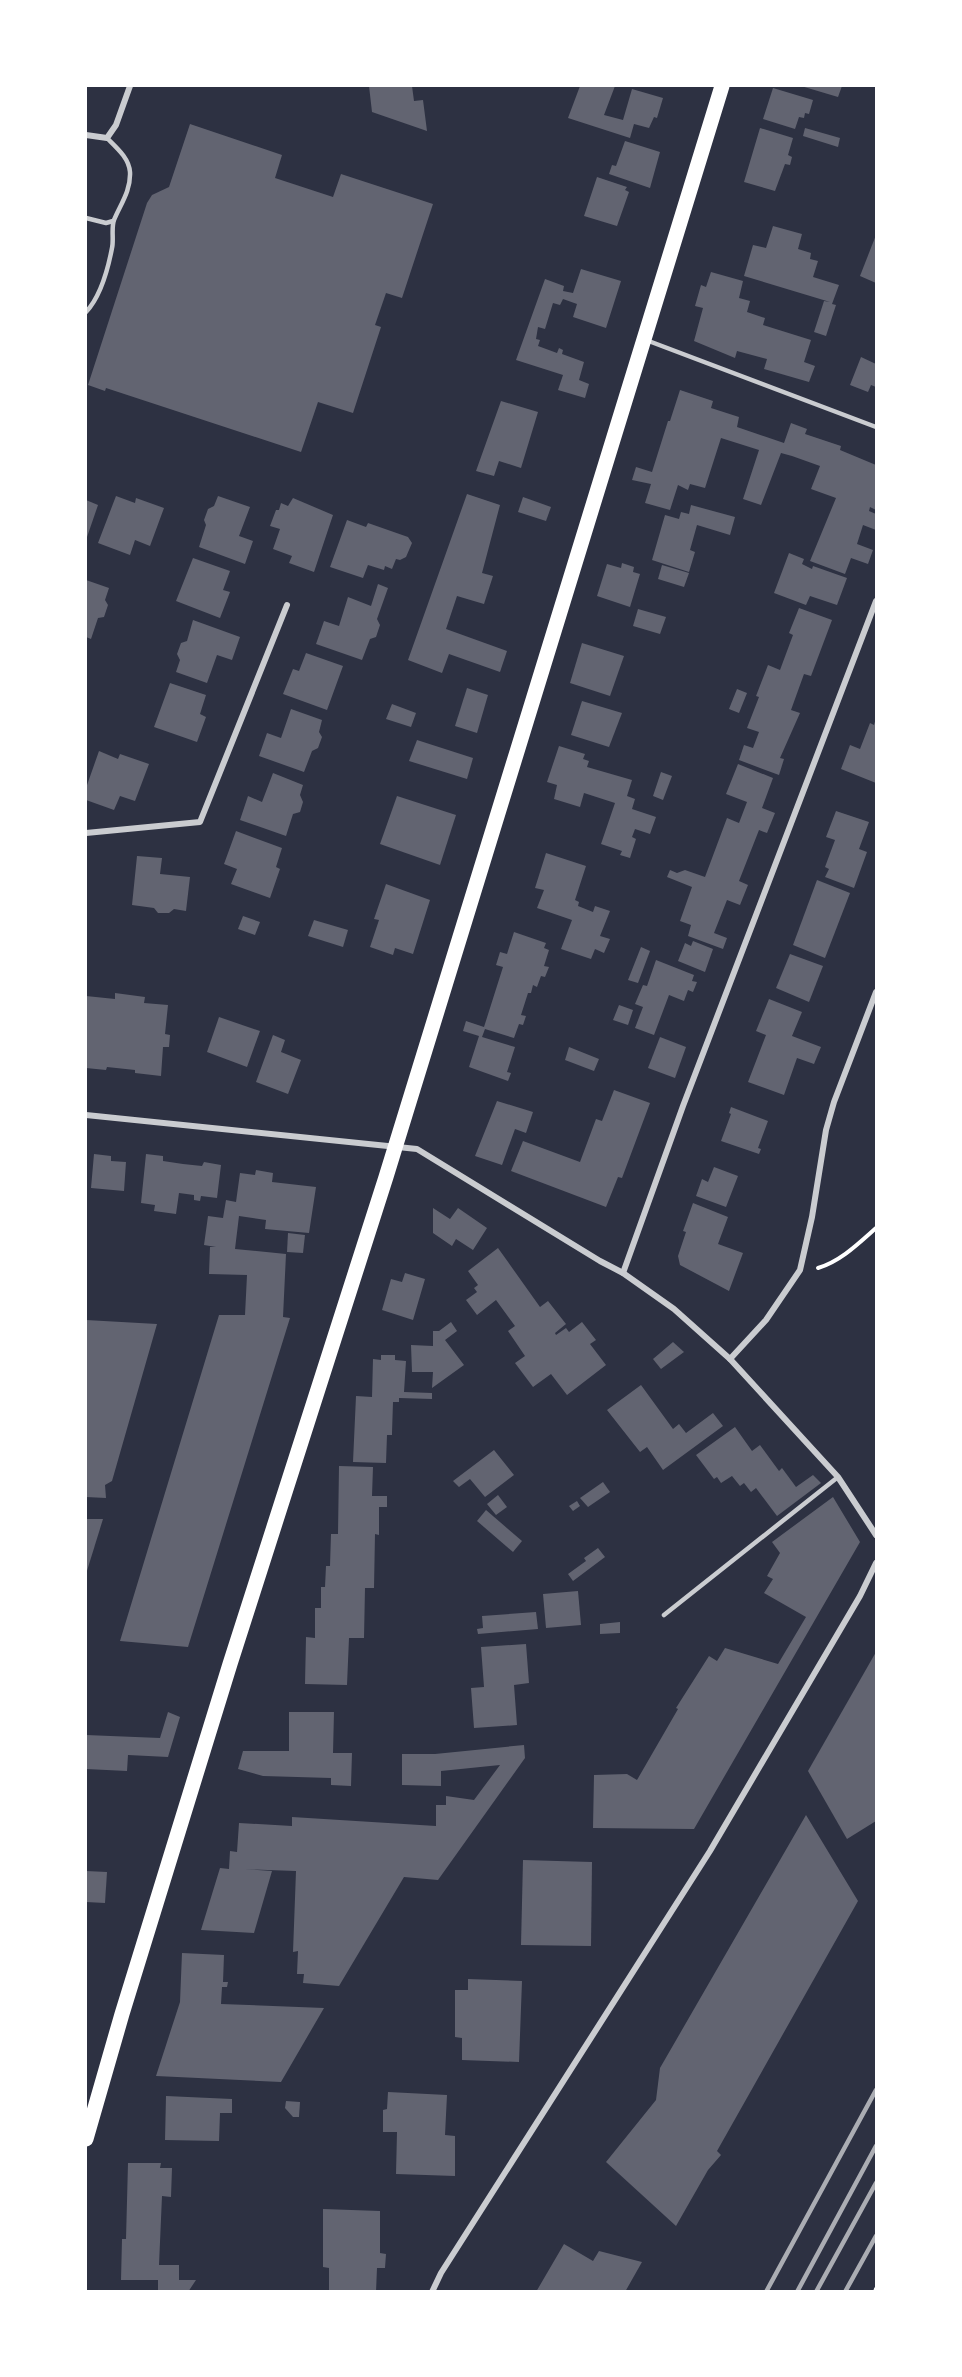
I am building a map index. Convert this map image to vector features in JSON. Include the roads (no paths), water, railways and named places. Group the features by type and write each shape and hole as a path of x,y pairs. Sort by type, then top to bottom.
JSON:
{"main road":[{"path":"86,2139 122,2014 230,1664 396,1145 722,86"}],"street":[{"path":"86,135 107,138 116,125 130,86"},
{"path":"623,1273 683,1106 876,601"},
{"path":"86,832 200,822 286,605"},
{"path":"730,1359 760,1327 800,1270 834,1102 876,992"},
{"path":"86,1115 396,1145 417,1149 623,1273 675,1309 730,1359 838,1478 876,1535"},
{"path":"432,2292 441,2273 710,1851 860,1596 876,1563"}],"lane":[{"path":"86,312 96,298 107,270 113,246 113,221 120,211 129,184 130,171 121,151 107,138"},
{"path":"86,218 106,223 113,221"},
{"path":"643,339 876,427"},
{"path":"664,1615 838,1478"}],"railway":[{"path":"766,2292 876,2090"},
{"path":"797,2292 876,2146"},
{"path":"816,2292 876,2183"},
{"path":"845,2292 876,2236"}]}
